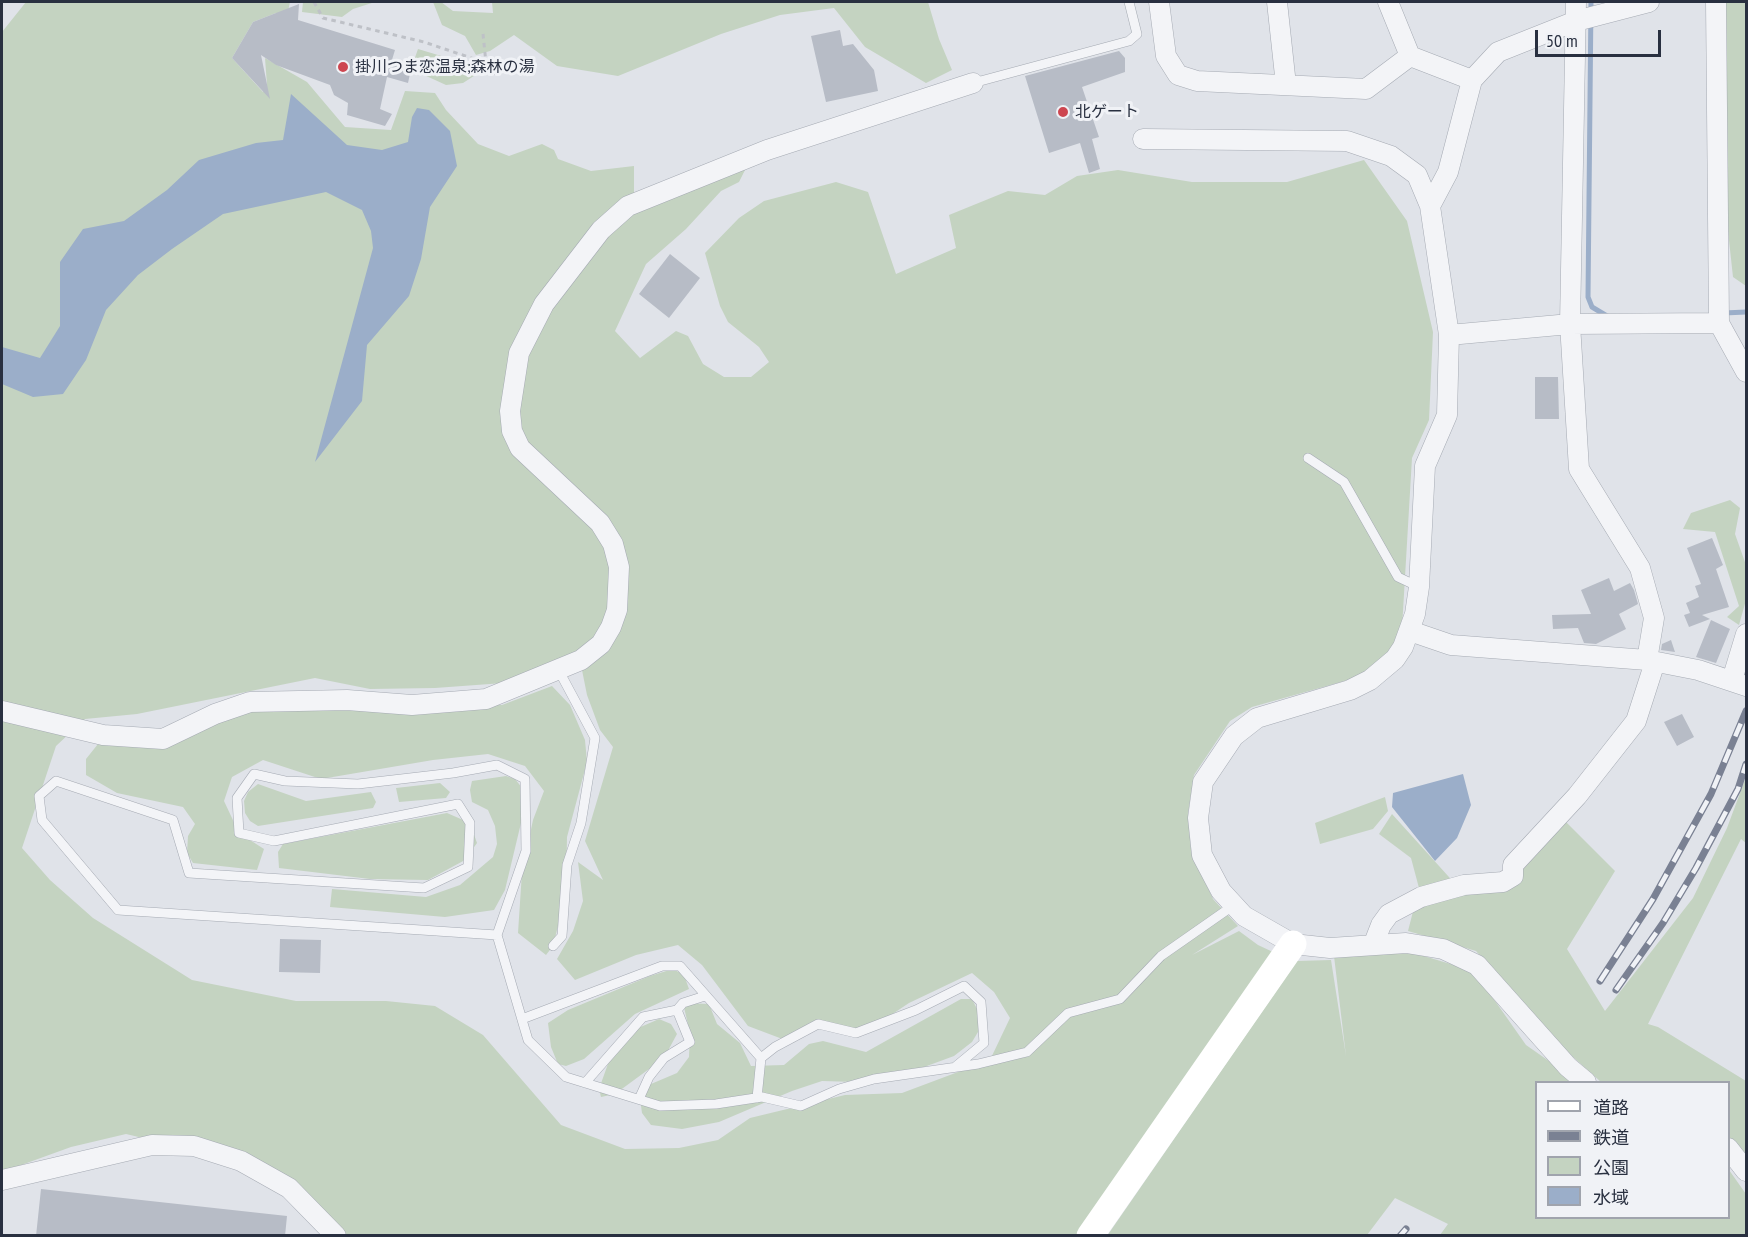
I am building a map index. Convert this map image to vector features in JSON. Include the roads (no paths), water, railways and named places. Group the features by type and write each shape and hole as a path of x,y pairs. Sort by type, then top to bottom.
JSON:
{"street":[{"path":"1159,2 1166,56 1178,75 1197,81 1366,89 1410,56"},
{"path":"1276,2 1286,85"},
{"path":"1388,2 1410,56 1472,80"},
{"path":"1430,206 1448,172 1472,80 1498,52 1576,11 1649,2"},
{"path":"1716,2 1719,323 1746,372"},
{"path":"1374,943 1389,914 1421,897 1464,885 1503,882 1513,876 1512,865 1577,796 1636,721 1651,661 1654,618 1640,568 1579,470 1570,324 1576,11"},
{"path":"2,711 103,735 163,738 215,714 250,702 347,700 412,705 459,703 486,699 580,660 601,644 611,627 617,610 620,582 613,544 600,523 520,448 512,431 510,411 519,353 544,304 601,230 628,206 767,150 974,83"},
{"path":"1143,139 1347,141 1391,156 1417,175 1430,206 1449,335 1447,415 1425,466 1419,587 1410,631 1395,659 1370,680 1350,690 1257,718 1234,736 1203,782 1198,818 1202,855 1221,891 1244,916 1293,944 1330,948 1374,943 1406,943 1443,949 1477,965 1584,1081"},
{"path":"1449,335 1570,324 1719,323"},
{"path":"1410,631 1451,645 1651,661 1739,683 1746,634"},
{"path":"1090,1236 1293,944"},
{"path":"2,1180 152,1145 194,1146 241,1161 289,1188 336,1236"},
{"path":"1730,1151 1746,1171"}],"lane":[{"path":"974,83 1129,41 1137,34 1129,2"},
{"path":"1308,458 1344,482 1398,577 1419,587"},
{"path":"553,946 562,936 567,865 581,823 595,738 558,669"},
{"path":"497,934 118,910 42,819 39,796 56,782 173,819 189,873 424,888 468,867 470,823 458,804 274,841 239,833 237,798 254,774 285,781 358,784 453,773 497,765 525,779 526,851 497,934 528,1040 566,1077 660,1106 716,1104 757,1098 801,1106 839,1089 874,1079 1027,1052 1068,1013 1120,999 1161,956 1233,905"},
{"path":"522,1019 662,966 680,966 761,1058"},
{"path":"757,1098 761,1058 775,1047 818,1024 856,1033 916,1010 964,986 981,1002 984,1043 955,1066"},
{"path":"585,1083 643,1017 677,1010 683,1003 705,996"},
{"path":"639,1099 649,1077 664,1058 690,1042 677,1010"}],"water":[{"path":"291,94 347,145 382,150 408,142 412,117 417,108 429,110 450,131 457,166 430,207 421,259 409,296 367,345 362,401 315,462 373,248 371,231 362,210 326,192 223,214 138,275 106,310 86,360 63,394 33,397 2,384 2,347 40,358 60,326 60,262 83,229 124,221 167,190 199,160 256,143 283,140"},
{"path":"1463,774 1471,805 1457,838 1435,861 1392,807 1393,793"}],"waterway":[{"path":"1591,2 1588,297 1592,307 1607,316"},
{"path":"1724,313 1746,312"}],"railway":[{"path":"1600,981 1653,899 1711,794 1746,711"},
{"path":"1616,990 1663,923 1696,868 1738,789 1746,764"},
{"path":"1400,1236 1406,1229"}],"place":[{"name":"掛川つま恋温泉;森林の湯","path":"343,67"},
{"name":"北ゲート","path":"1063,112"}]}
